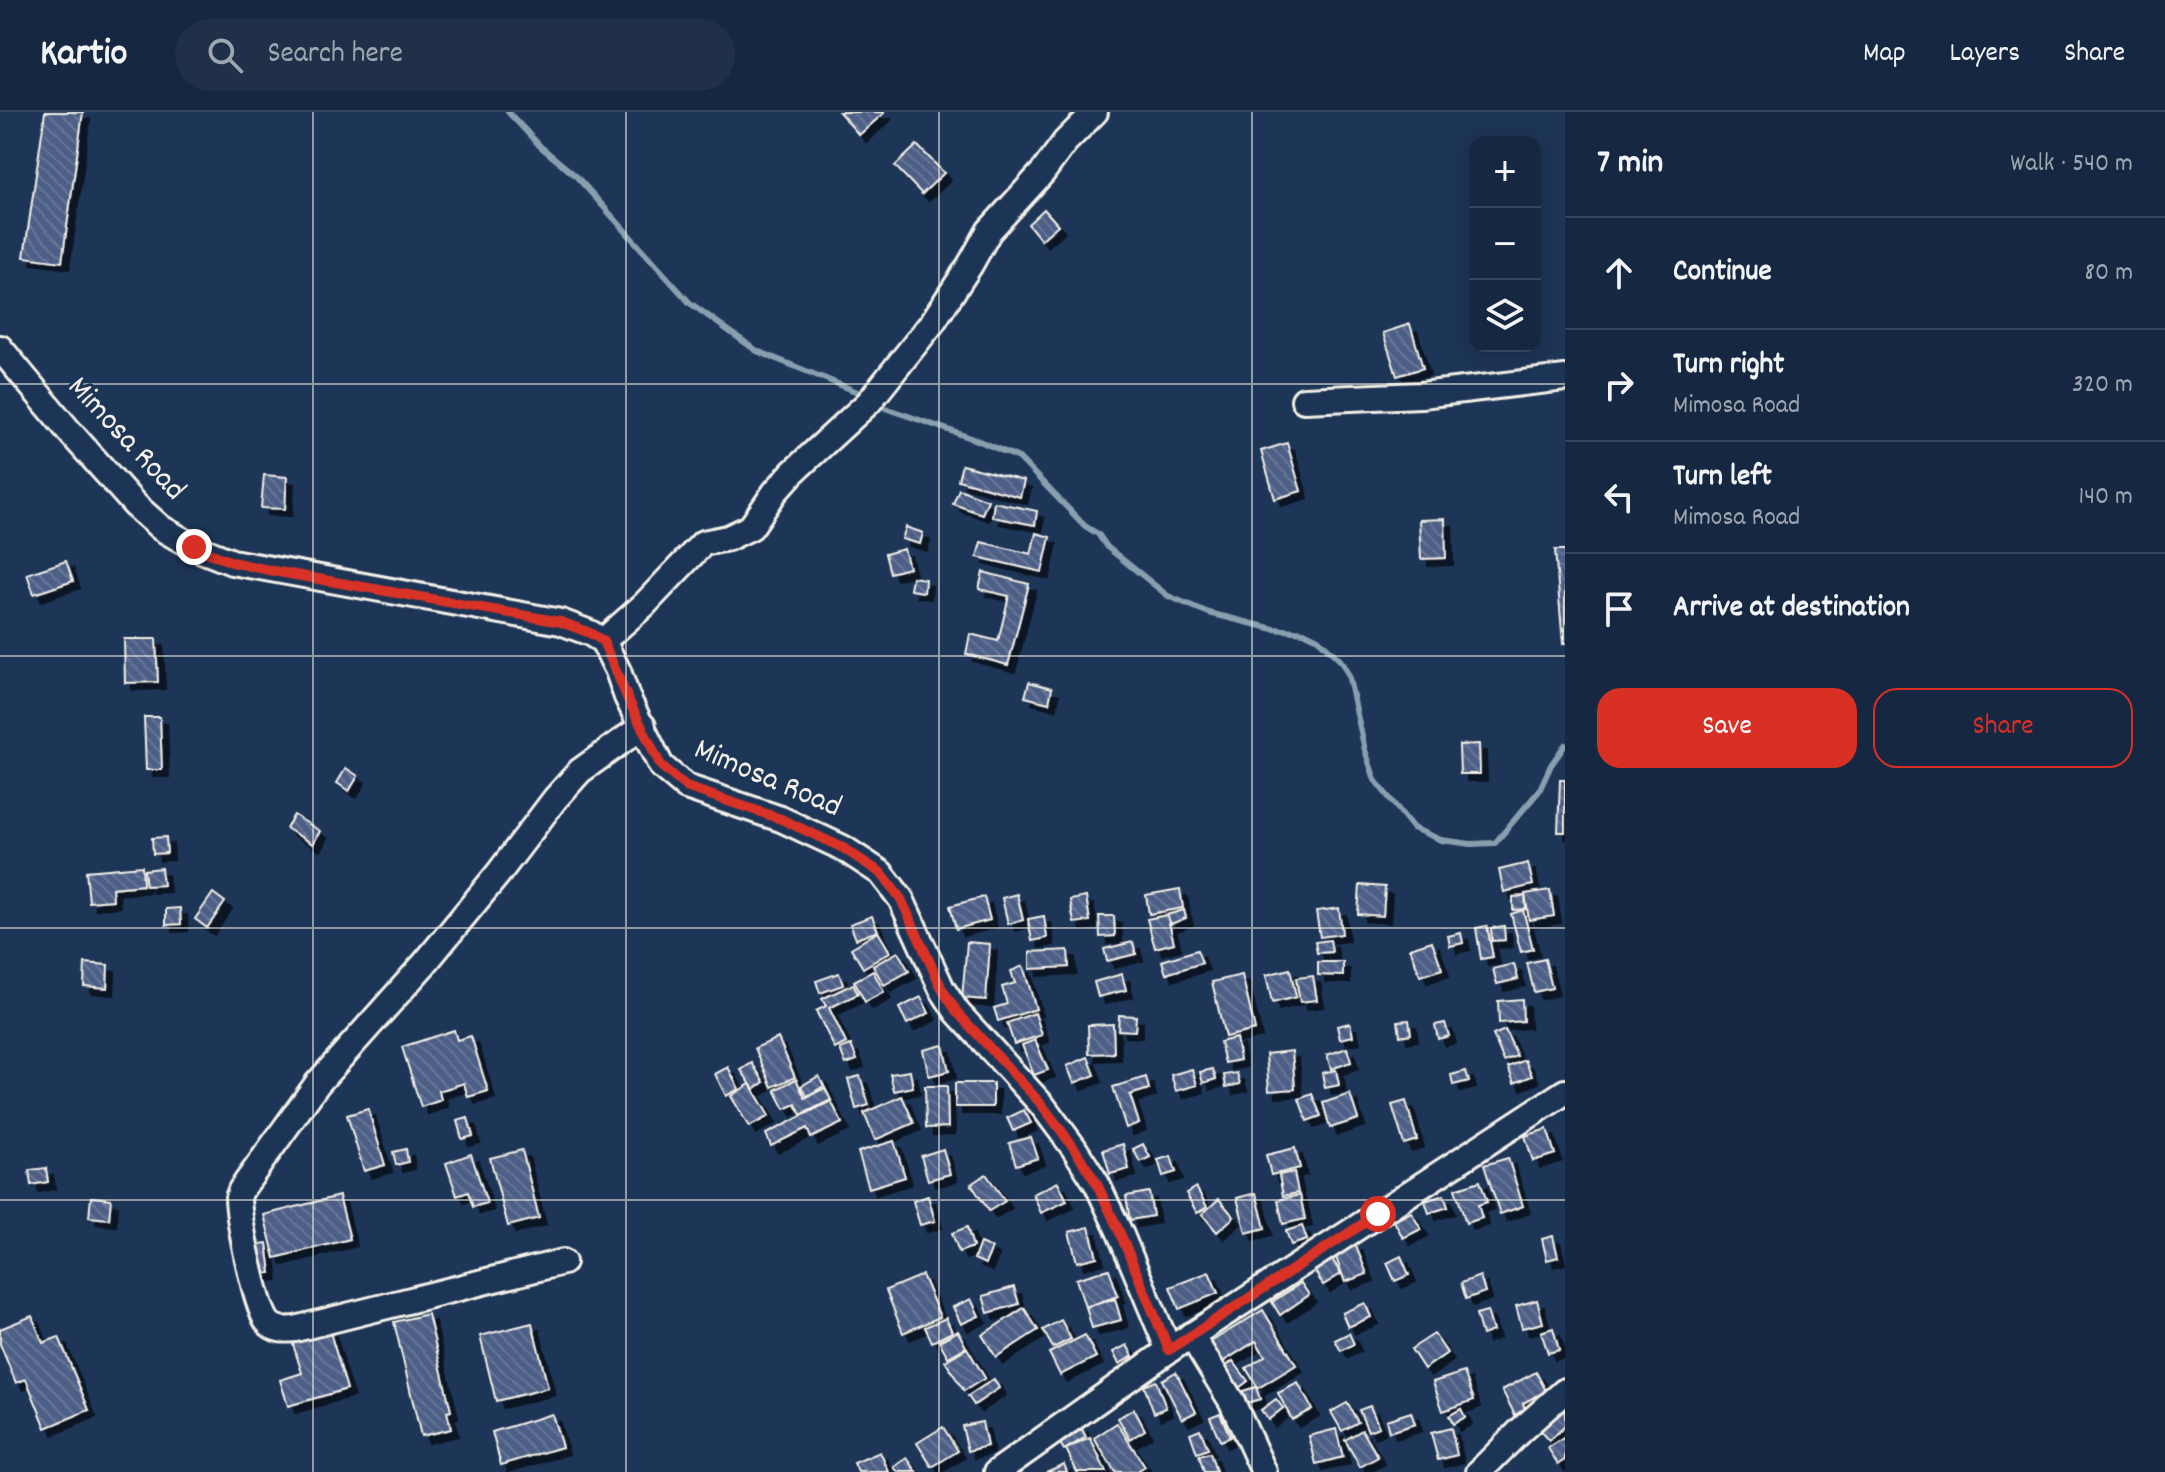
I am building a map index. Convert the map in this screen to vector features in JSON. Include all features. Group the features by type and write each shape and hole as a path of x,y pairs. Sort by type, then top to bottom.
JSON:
{"street":[{"path":"603,641 644,605 703,543 728,538 751,527 793,472 869,402 932,323 989,231 1043,172 1065,142 1095,112"},
{"name":"Mimosa Road","path":"0,348 135,505 161,528 194,547 232,562 561,622 590,633 603,641 661,766 686,787 781,819 843,848 881,873 901,899 942,989 957,1012 1042,1105 1097,1184 1169,1350"},
{"path":"1304,400 1421,395 1565,378"},
{"path":"563,1262 280,1331 268,1323 256,1289 238,1198 317,1084 441,943 555,799 580,771 643,726"},
{"path":"997,1472 1191,1335 1565,1092"},
{"path":"1191,1335 1232,1402 1264,1472"},
{"path":"1479,1472 1565,1391"}],"building":[{"path":"45,112 83,112 62,262 24,257"},
{"path":"839,112 884,112 884,113 859,135"},
{"path":"917,145 944,173 922,194 895,166"},
{"path":"1044,209 1058,225 1041,240 1028,224"},
{"path":"1410,324 1423,368 1397,376 1383,333"},
{"path":"1287,443 1301,491 1275,499 1261,451"},
{"path":"962,465 1024,481 1020,497 958,480"},
{"path":"264,475 287,477 285,509 261,508"},
{"path":"959,489 988,500 982,514 953,504"},
{"path":"994,502 1037,511 1035,525 992,517"},
{"path":"1445,519 1446,558 1421,559 1419,520"},
{"path":"906,527 923,533 920,544 902,539"},
{"path":"1036,533 1050,537 1042,572 977,557 981,542 1031,554"},
{"path":"904,549 909,568 890,573 885,554"},
{"path":"1555,550 1565,550 1563,644"},
{"path":"66,561 73,581 34,594 27,574"},
{"path":"983,572 1029,584 1008,665 966,654 970,634 998,641 1009,596 979,589"},
{"path":"912,577 925,579 924,592 910,590"},
{"path":"124,639 156,639 158,682 125,683"},
{"path":"1029,682 1052,688 1049,703 1025,697"},
{"path":"144,717 160,717 162,770 146,770"},
{"path":"1479,744 1480,774 1460,774 1459,745"},
{"path":"346,768 358,776 349,791 337,783"},
{"path":"1560,780 1565,780 1565,832 1558,832"},
{"path":"294,815 320,831 313,844 286,828"},
{"path":"166,837 167,853 153,854 152,838"},
{"path":"1528,863 1533,885 1504,892 1499,870"},
{"path":"142,866 143,885 112,888 113,900 89,902 86,871"},
{"path":"161,868 163,885 146,886 144,870"},
{"path":"1360,885 1385,887 1383,916 1358,914"},
{"path":"1180,889 1183,908 1149,914 1146,895"},
{"path":"1550,890 1554,916 1529,920 1525,894"},
{"path":"213,893 225,902 207,928 195,919"},
{"path":"1017,894 1023,920 1008,924 1002,898"},
{"path":"1525,896 1526,909 1513,910 1513,897"},
{"path":"984,897 990,920 956,929 950,906"},
{"path":"1086,897 1090,921 1074,923 1070,900"},
{"path":"180,908 181,924 166,925 166,909"},
{"path":"1339,908 1342,934 1320,937 1316,911"},
{"path":"1184,910 1186,918 1171,924 1167,915"},
{"path":"1523,910 1533,949 1521,952 1511,914"},
{"path":"1167,915 1174,943 1155,948 1147,919"},
{"path":"872,916 878,931 856,939 850,924"},
{"path":"1044,916 1047,938 1032,941 1028,919"},
{"path":"1099,916 1114,916 1115,936 1100,937"},
{"path":"1487,926 1493,957 1481,959 1476,928"},
{"path":"1504,926 1505,940 1492,941 1491,928"},
{"path":"878,932 890,952 863,968 851,948"},
{"path":"1461,933 1463,943 1450,946 1448,936"},
{"path":"1330,940 1332,952 1317,953 1315,942"},
{"path":"1432,941 1442,969 1420,976 1410,948"},
{"path":"967,942 990,944 986,1000 962,998"},
{"path":"1133,942 1136,954 1107,961 1104,949"},
{"path":"1068,950 1069,967 1030,969 1030,952"},
{"path":"1197,950 1202,963 1166,974 1162,961"},
{"path":"898,952 909,971 884,985 873,966"},
{"path":"1545,959 1552,988 1534,992 1527,963"},
{"path":"1318,962 1343,962 1343,976 1318,975"},
{"path":"85,963 108,965 107,988 84,986"},
{"path":"1514,964 1518,979 1497,984 1493,969"},
{"path":"1023,966 1036,1009 998,1021 994,1008 1007,1004 1002,987 1015,983 1011,971"},
{"path":"1290,969 1296,997 1272,1003 1266,975"},
{"path":"873,971 884,992 865,1002 854,981"},
{"path":"839,973 843,985 820,993 816,981"},
{"path":"1122,974 1126,990 1098,997 1094,982"},
{"path":"1242,975 1255,1030 1225,1037 1212,982"},
{"path":"1313,976 1317,1000 1300,1002 1296,978"},
{"path":"853,984 858,994 829,1008 846,1043 835,1049 816,1011 826,1006 822,999"},
{"path":"921,997 929,1013 907,1024 899,1008"},
{"path":"1522,999 1523,1021 1499,1023 1498,1001"},
{"path":"1035,1013 1042,1035 1014,1044 1007,1023"},
{"path":"1119,1015 1136,1016 1135,1031 1118,1030"},
{"path":"1409,1020 1411,1034 1400,1036 1398,1021"},
{"path":"1350,1023 1353,1036 1340,1039 1337,1026"},
{"path":"1445,1023 1449,1036 1438,1039 1435,1025"},
{"path":"1113,1024 1114,1053 1089,1054 1088,1025"},
{"path":"454,1030 457,1040 471,1036 488,1091 468,1097 464,1083 439,1091 441,1100 421,1107 402,1047"},
{"path":"1505,1030 1517,1056 1504,1061 1493,1035"},
{"path":"778,1038 795,1077 772,1087 755,1048"},
{"path":"1236,1038 1240,1060 1225,1063 1220,1042"},
{"path":"1035,1040 1048,1070 1034,1075 1022,1045"},
{"path":"851,1045 857,1060 846,1064 840,1049"},
{"path":"943,1045 949,1071 929,1076 923,1050"},
{"path":"1347,1048 1351,1062 1331,1069 1327,1055"},
{"path":"1292,1051 1295,1089 1269,1091 1266,1054"},
{"path":"1088,1057 1095,1075 1074,1083 1067,1066"},
{"path":"1525,1060 1532,1076 1514,1083 1508,1067"},
{"path":"752,1063 764,1082 754,1089 741,1070"},
{"path":"728,1067 739,1089 726,1096 715,1074"},
{"path":"1192,1069 1197,1085 1176,1091 1171,1075"},
{"path":"1213,1069 1216,1079 1203,1083 1200,1072"},
{"path":"1336,1070 1339,1085 1325,1088 1322,1073"},
{"path":"910,1071 913,1087 894,1091 890,1074"},
{"path":"1466,1071 1469,1081 1453,1085 1451,1075"},
{"path":"1237,1073 1240,1084 1226,1087 1224,1075"},
{"path":"819,1076 824,1086 807,1096 801,1086"},
{"path":"860,1076 869,1105 856,1109 848,1079"},
{"path":"1146,1077 1149,1089 1130,1095 1139,1123 1126,1128 1113,1087"},
{"path":"796,1079 805,1098 825,1088 831,1100 801,1115 796,1104 785,1109 775,1090"},
{"path":"955,1083 993,1083 993,1107 955,1107"},
{"path":"750,1084 769,1116 749,1127 731,1096"},
{"path":"925,1086 947,1086 948,1127 926,1128"},
{"path":"1312,1094 1321,1116 1307,1121 1299,1099"},
{"path":"1350,1094 1358,1119 1330,1128 1323,1103"},
{"path":"902,1096 914,1123 875,1140 864,1113"},
{"path":"831,1101 842,1123 811,1138 807,1128 771,1146 766,1134"},
{"path":"1406,1101 1417,1140 1404,1144 1392,1105"},
{"path":"368,1109 385,1165 364,1171 347,1115"},
{"path":"1024,1110 1031,1123 1013,1131 1007,1118"},
{"path":"468,1118 473,1136 462,1139 457,1121"},
{"path":"1547,1129 1555,1154 1533,1161 1525,1136"},
{"path":"1031,1137 1038,1158 1016,1165 1009,1143"},
{"path":"894,1141 905,1177 869,1188 858,1152"},
{"path":"1123,1144 1129,1169 1110,1174 1103,1150"},
{"path":"1143,1144 1150,1157 1140,1162 1133,1149"},
{"path":"1295,1148 1300,1168 1271,1175 1266,1155"},
{"path":"406,1149 408,1162 396,1165 393,1152"},
{"path":"943,1149 950,1174 928,1180 921,1156"},
{"path":"522,1150 539,1218 508,1226 490,1158"},
{"path":"471,1154 487,1203 473,1207 468,1192 457,1196 446,1163"},
{"path":"1171,1156 1176,1172 1163,1176 1158,1160"},
{"path":"1508,1158 1523,1206 1500,1214 1484,1165"},
{"path":"46,1168 48,1182 31,1185 29,1170"},
{"path":"1294,1172 1298,1193 1283,1196 1279,1175"},
{"path":"986,1174 1005,1201 989,1211 971,1184"},
{"path":"1480,1181 1487,1202 1478,1205 1482,1218 1466,1223 1455,1189"},
{"path":"1058,1182 1067,1201 1041,1213 1033,1194"},
{"path":"1196,1187 1207,1207 1197,1213 1186,1193"},
{"path":"1149,1192 1153,1216 1130,1220 1126,1196"},
{"path":"1256,1193 1265,1228 1246,1233 1237,1198"},
{"path":"1300,1195 1305,1219 1283,1224 1278,1200"},
{"path":"1444,1195 1448,1207 1429,1213 1425,1201"},
{"path":"339,1196 350,1239 275,1258 264,1215"},
{"path":"928,1196 935,1221 920,1225 913,1201"},
{"path":"91,1197 111,1199 109,1219 89,1217"},
{"path":"1219,1199 1234,1217 1217,1232 1202,1214"},
{"path":"1411,1212 1421,1229 1403,1238 1394,1221"},
{"path":"1302,1226 1307,1240 1291,1245 1286,1231"},
{"path":"967,1227 973,1247 959,1252 952,1233"},
{"path":"1089,1227 1097,1257 1077,1262 1069,1232"},
{"path":"1553,1236 1558,1257 1547,1260 1542,1239"},
{"path":"267,1243 271,1273 255,1275 251,1245"},
{"path":"980,1243 992,1248 985,1264 974,1259"},
{"path":"1355,1244 1367,1274 1345,1282 1334,1252"},
{"path":"1401,1256 1409,1275 1395,1281 1387,1263"},
{"path":"1331,1257 1341,1274 1323,1285 1313,1268"},
{"path":"1109,1269 1118,1296 1085,1307 1076,1279"},
{"path":"1209,1272 1218,1293 1179,1309 1170,1287"},
{"path":"922,1275 940,1317 903,1333 886,1290"},
{"path":"1480,1276 1485,1292 1466,1299 1461,1283"},
{"path":"1301,1283 1309,1295 1280,1315 1272,1302"},
{"path":"1014,1287 1019,1304 988,1313 983,1296"},
{"path":"971,1299 979,1316 961,1324 953,1307"},
{"path":"1115,1299 1121,1320 1092,1328 1086,1307"},
{"path":"1537,1300 1543,1323 1522,1328 1516,1306"},
{"path":"1365,1303 1371,1317 1348,1327 1342,1313"},
{"path":"1024,1308 1038,1330 996,1357 982,1335"},
{"path":"1263,1310 1296,1365 1258,1388 1246,1368 1265,1356 1256,1341 1216,1366 1204,1346"},
{"path":"1487,1311 1493,1331 1482,1335 1476,1314"},
{"path":"428,1314 451,1411 447,1412 451,1429 421,1436 394,1322"},
{"path":"32,1316 43,1343 59,1337 89,1410 46,1428 26,1379 16,1383 0,1344 0,1329"},
{"path":"946,1318 952,1332 932,1342 925,1327"},
{"path":"1061,1320 1071,1339 1053,1348 1043,1330"},
{"path":"532,1323 548,1388 496,1401 480,1336"},
{"path":"1553,1328 1559,1350 1548,1353 1541,1332"},
{"path":"329,1329 347,1389 288,1406 280,1380 302,1373 292,1341"},
{"path":"958,1331 966,1347 948,1357 939,1341"},
{"path":"1349,1333 1354,1344 1341,1351 1335,1340"},
{"path":"1434,1334 1447,1353 1424,1369 1411,1349"},
{"path":"1085,1335 1096,1357 1060,1375 1049,1353"},
{"path":"1127,1345 1133,1356 1119,1364 1113,1352"},
{"path":"967,1348 985,1378 964,1391 945,1361"},
{"path":"1233,1361 1248,1381 1232,1393 1216,1374"},
{"path":"1176,1372 1196,1412 1182,1419 1162,1380"},
{"path":"1464,1372 1474,1400 1443,1411 1433,1382"},
{"path":"1536,1372 1546,1391 1523,1403 1525,1409 1515,1415 1502,1390"},
{"path":"994,1379 999,1388 974,1405 968,1396"},
{"path":"1156,1381 1166,1408 1154,1413 1144,1386"},
{"path":"1298,1383 1312,1409 1292,1420 1278,1393"},
{"path":"1256,1387 1260,1399 1243,1404 1240,1392"},
{"path":"1565,1397 1565,1426 1549,1441 1534,1424"},
{"path":"1276,1399 1283,1408 1268,1420 1261,1410"},
{"path":"1347,1403 1358,1422 1342,1431 1331,1412"},
{"path":"1370,1406 1379,1427 1368,1431 1359,1410"},
{"path":"1134,1409 1145,1430 1130,1439 1118,1418"},
{"path":"1461,1409 1465,1417 1453,1424 1449,1416"},
{"path":"1411,1412 1415,1424 1389,1432 1386,1420"},
{"path":"1220,1413 1230,1437 1220,1441 1210,1417"},
{"path":"552,1414 562,1447 501,1465 492,1432"},
{"path":"982,1422 987,1446 968,1451 962,1426"},
{"path":"1117,1423 1145,1467 1137,1472 1115,1472 1094,1438"},
{"path":"1080,1425 1086,1437 1064,1450 1057,1438"},
{"path":"943,1427 958,1451 932,1467 917,1443"},
{"path":"1451,1428 1457,1455 1438,1460 1431,1433"},
{"path":"1200,1429 1208,1449 1197,1453 1190,1433"},
{"path":"1336,1429 1343,1457 1316,1464 1309,1436"},
{"path":"1362,1430 1378,1457 1360,1467 1345,1440"},
{"path":"1565,1437 1565,1460 1558,1464 1548,1448"},
{"path":"1090,1438 1106,1472 1077,1472 1066,1449"},
{"path":"880,1452 889,1472 858,1472 854,1463"},
{"path":"1210,1453 1216,1472 1204,1472 1199,1456"},
{"path":"907,1458 917,1472 898,1472 894,1467"},
{"path":"1064,1464 1067,1472 1046,1472"}],"waterway":[{"path":"508,112 541,147 576,176 690,303 757,351 865,395"},
{"path":"885,408 1019,458 1085,526 1098,534 1107,547 1168,596 1209,613 1274,629 1304,632 1318,639 1340,660 1348,674 1375,780 1413,828 1441,840 1495,843 1539,791 1565,745"}],"route":[{"path":"194,547 232,562 273,571 561,622 603,641 661,766 686,787 781,819 843,848 881,873 901,899 942,989 957,1012 1042,1105 1097,1184 1169,1350 1378,1214"}]}
